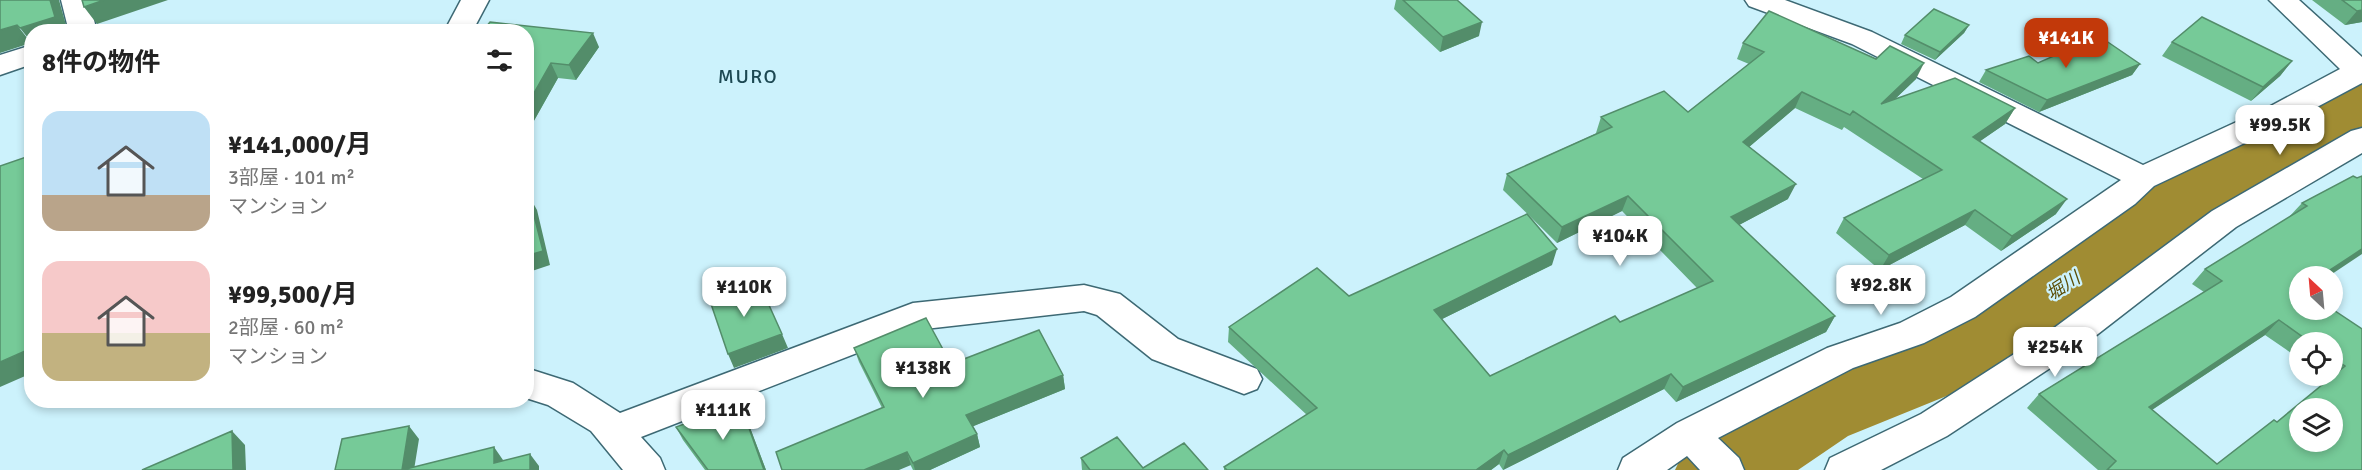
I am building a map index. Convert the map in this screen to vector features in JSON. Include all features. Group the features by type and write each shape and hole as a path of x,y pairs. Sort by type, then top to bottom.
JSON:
{"street":[{"path":"75,0 81,24"},
{"path":"463,24 475,0"},
{"path":"1759,0 1862,38 2143,178"},
{"path":"1637,470 1706,451 1840,358 1912,333 1963,308 2124,196 2143,178 2278,116 2360,72 2283,0"},
{"path":"0,65 24,57"},
{"path":"1844,470 1934,425 2063,341 2224,219 2362,139"},
{"path":"614,431 913,317 1084,298 1108,304 1165,349 1244,379"},
{"path":"534,386 560,394 604,420 646,470"}],"building":[{"path":"0,0 50,0 55,17 33,24 24,24 24,27 20,28 17,25 0,30"},
{"path":"82,0 104,0 84,7"},
{"path":"1403,0 1457,0 1482,22 1443,37"},
{"path":"2342,0 2362,0 2362,10 2357,11"},
{"path":"1934,9 1969,25 1940,52 1905,35"},
{"path":"1769,11 1876,59 1890,46 1924,63 1881,104 1955,78 2015,108 1973,137 2067,199 2012,236 1975,210 1889,255 1844,218 1942,170 1853,111 1850,115 1802,92 1743,142 1796,184 1731,217 1835,316 1683,387 1671,374 1508,455 1504,450 1476,470 1227,470 1224,467 1317,408 1229,327 1317,268 1349,296 1527,214 1557,249 1434,310 1490,376 1615,316 1620,322 1713,281 1628,196 1562,227 1507,174 1612,127 1601,117 1664,91 1688,112 1764,52 1743,43"},
{"path":"2202,17 2292,61 2263,87 2172,42"},
{"path":"534,27 593,33 569,65 551,63 534,93"},
{"path":"2099,36 2140,64 2047,100 1986,70 2029,56 2038,63"},
{"path":"24,158 24,352 0,362 0,166"},
{"path":"2353,176 2357,178 2362,176 2362,249 2336,266 2289,266 2289,320 2343,320 2343,316 2362,329 2362,470 2107,470 2116,461 2039,394 2222,281 2205,269 2307,206 2302,203","holes":["2279,320 2296,332 2343,332 2343,365 2345,366 2343,368 2343,386 2321,386 2306,398 2343,398 2343,452 2289,452 2289,412 2277,422 2274,420 2217,464 2149,407"]},
{"path":"534,216 543,251 534,254"},
{"path":"759,283 782,334 728,354 709,298"},
{"path":"926,318 951,364 1039,330 1063,375 966,415 977,434 913,463 907,452 864,470 782,470 776,452 884,407 854,348"},
{"path":"740,403 764,470 708,470 676,427"},
{"path":"409,426 402,470 335,470 342,439"},
{"path":"232,431 233,470 142,470"},
{"path":"1117,437 1143,468 1184,443 1208,470 1090,470 1081,458"},
{"path":"494,447 494,463 530,454 530,470 402,470"}],"waterway":[{"name":"堀川","path":"1722,470 1816,409 1960,353 2285,141 2362,98"}],"district":[{"name":"MURO","path":"748,76"}]}
